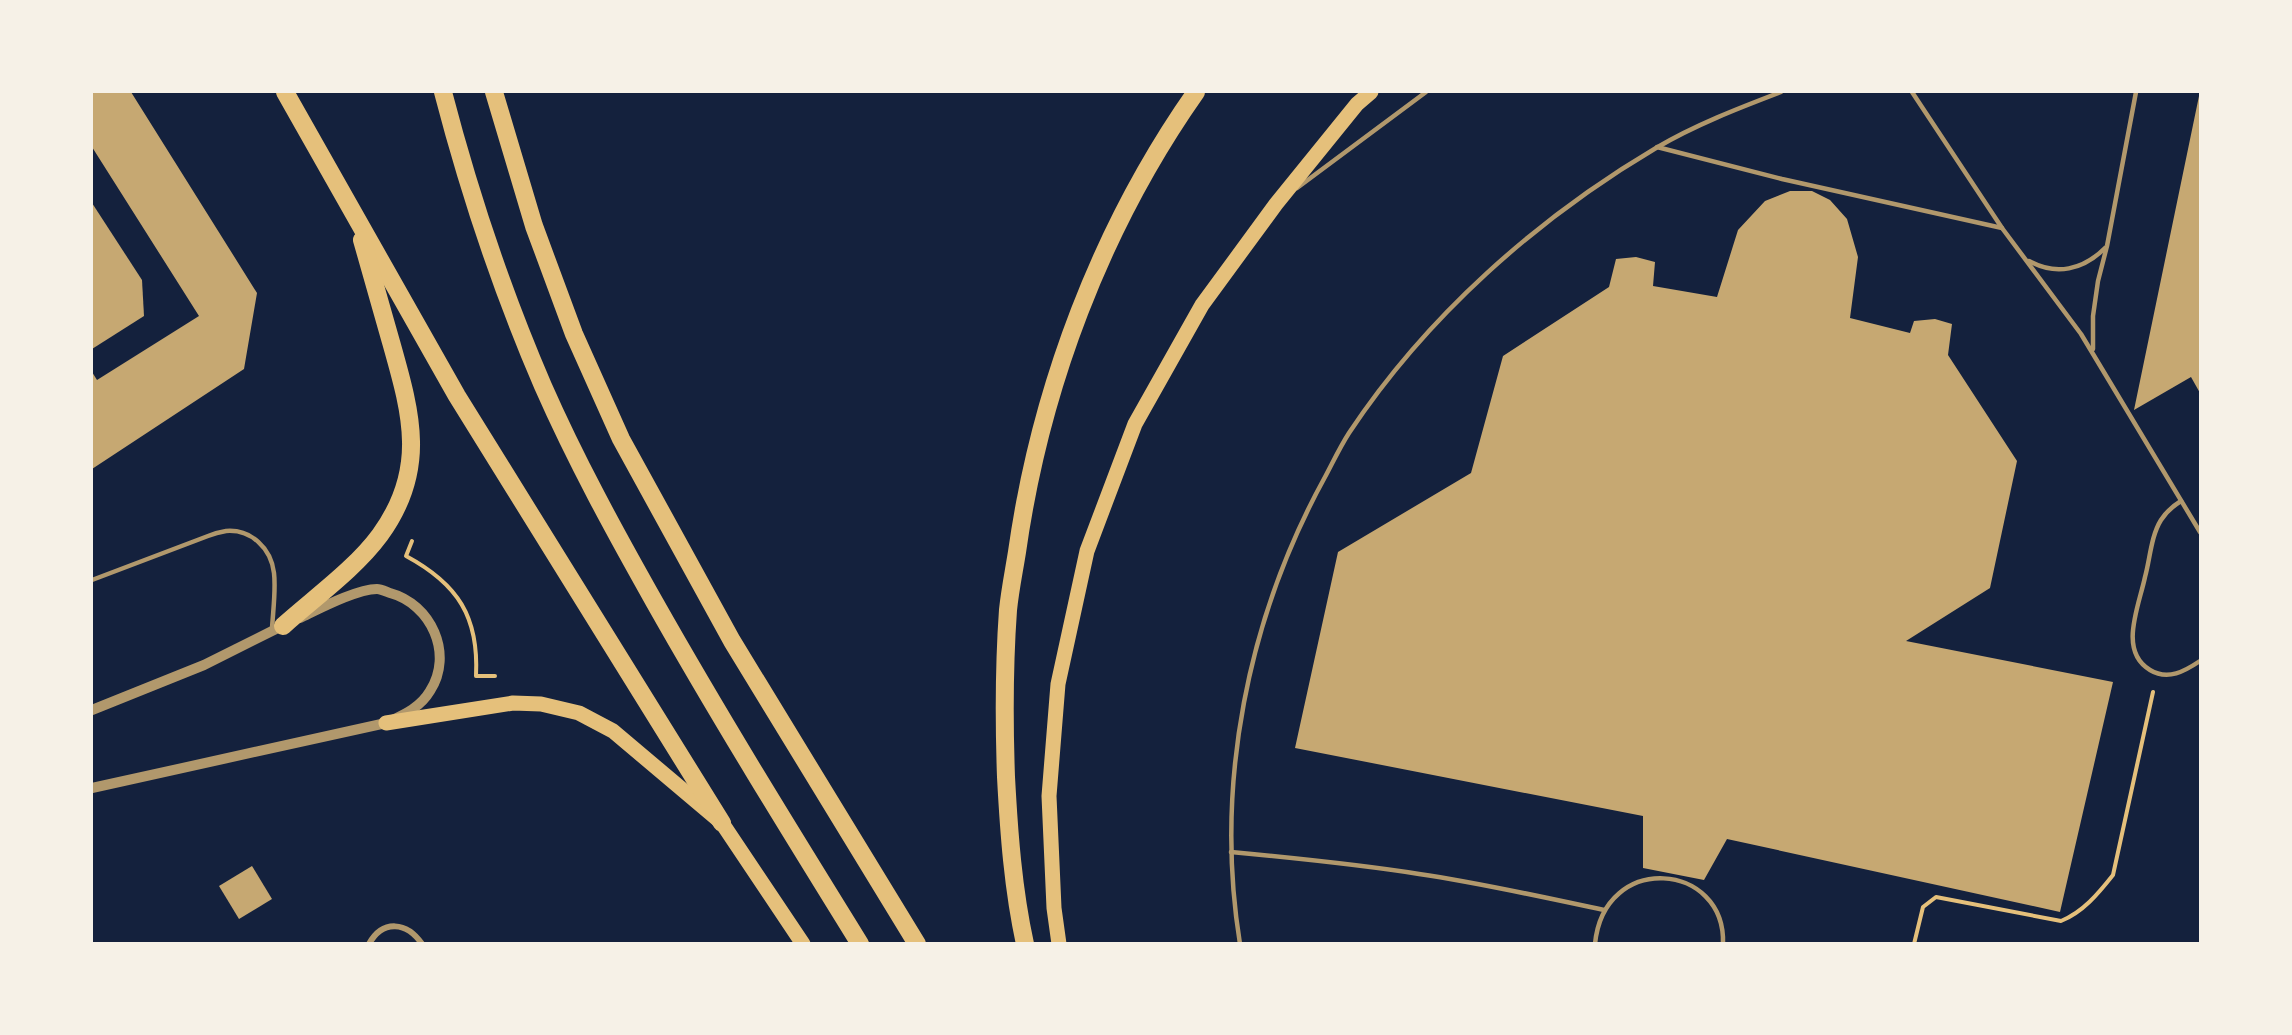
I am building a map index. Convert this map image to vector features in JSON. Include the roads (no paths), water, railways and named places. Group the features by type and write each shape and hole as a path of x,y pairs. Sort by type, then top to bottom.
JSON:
{"highway":[{"path":"285,92 458,396 722,823"},
{"path":"443,92 461,161 513,312 543,386 577,459 613,530 692,669 860,944"},
{"path":"494,92 534,226 574,334 621,439 732,640 918,944"},
{"path":"1025,944 1017,909 1009,828 1003,712 1009,608 1023,505 1048,403 1082,304 1125,209 1176,119 1196,92"},
{"path":"277,629 362,555 379,536 400,499 411,458 411,424 405,391 354,213"}],"main road":[{"path":"1059,944 1054,908 1049,796 1058,684 1087,551 1135,424 1202,305 1276,204 1357,104 1371,92"},
{"path":"386,723 513,703 541,704 579,713 613,731 722,823 803,944"}],"street":[{"path":"92,710 204,665 351,596 377,589 404,596 425,613 438,638 439,666 430,691 411,711 386,723 92,788"},
{"path":"369,944 375,934 388,927 403,927 416,934 422,944"}],"lane":[{"path":"1276,204 1426,92"},
{"path":"1240,944 1231,852 1235,764 1248,678 1272,593 1306,512 1348,435 1400,363 1457,301 1520,244 1586,194 1657,147 1732,111 1781,92"},
{"path":"1912,92 2002,228 2056,297 2093,352 2200,532"},
{"path":"2093,352 2095,299 2136,92"},
{"path":"1657,147 1782,179 2002,228"},
{"path":"2026,260 2039,267 2054,270 2069,269 2096,257 2107,246"},
{"path":"2181,501 2166,513 2156,531 2132,632 2133,650 2142,665 2157,674 2174,675 2200,661"},
{"path":"92,580 208,536 225,531 243,532 259,542 270,556 274,573 277,629"},
{"path":"1231,852 1325,861 1419,874 1512,890 1604,910"},
{"path":"1595,944 1604,910 1618,893 1637,881 1659,877 1682,881 1701,892 1716,910 1724,931 1723,944"}]}
